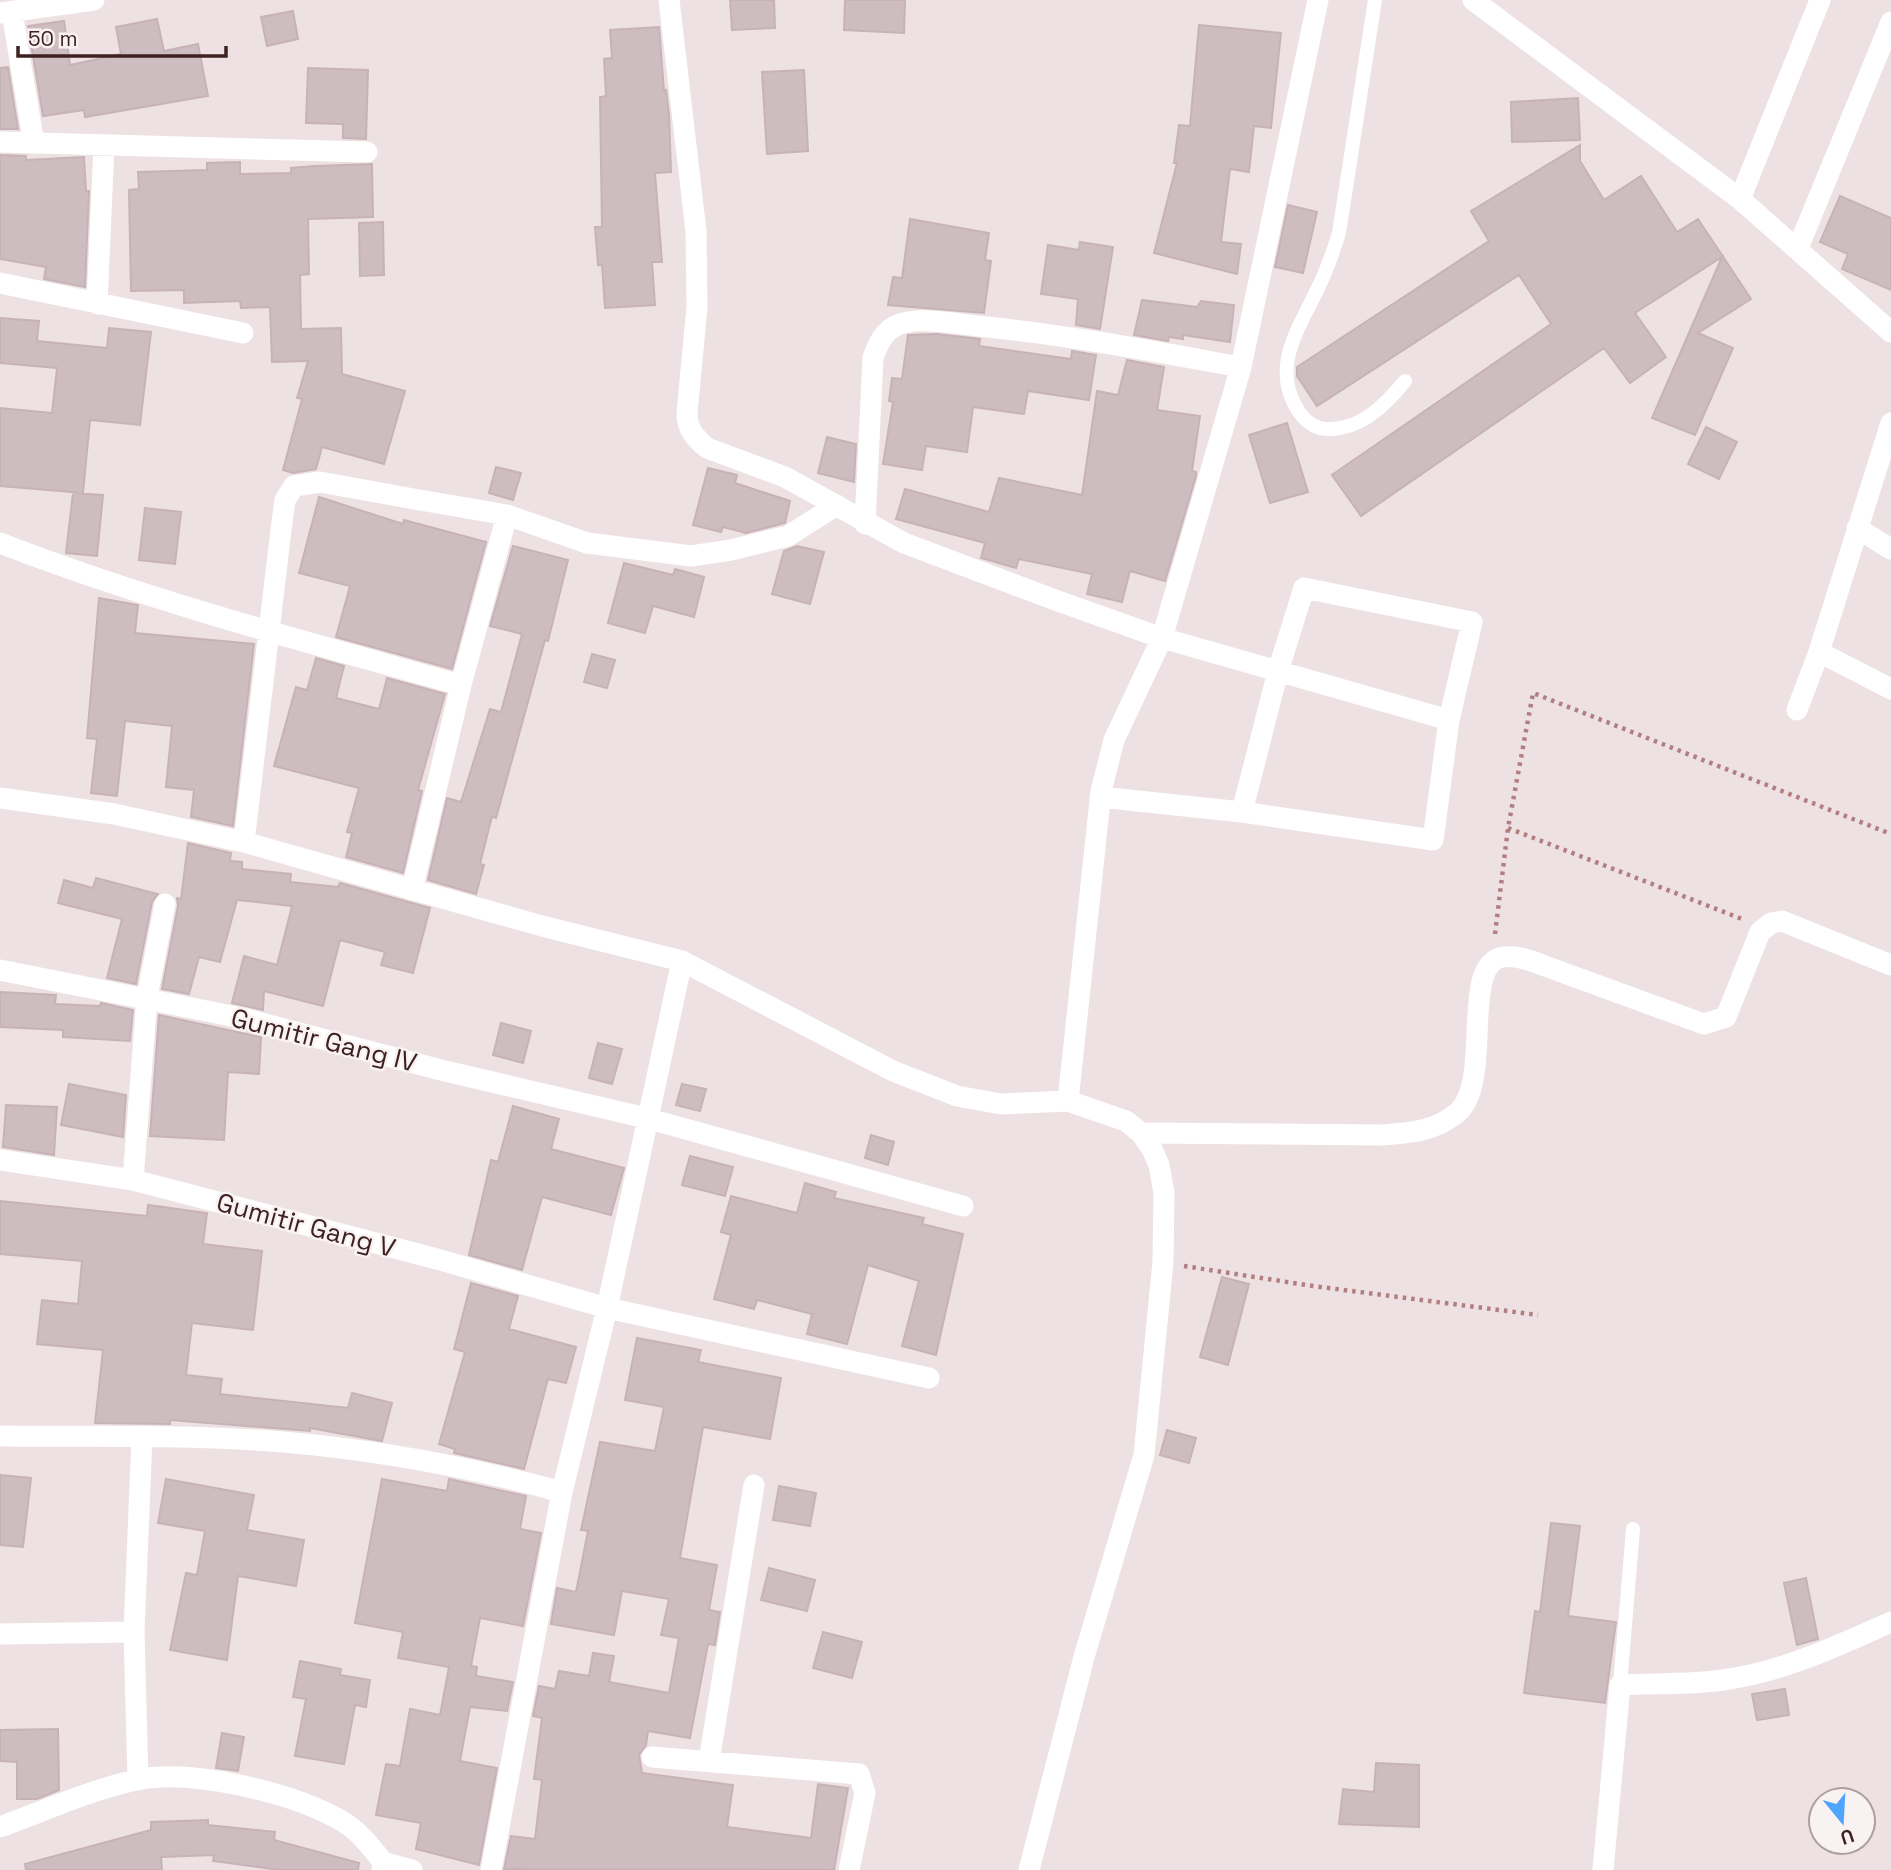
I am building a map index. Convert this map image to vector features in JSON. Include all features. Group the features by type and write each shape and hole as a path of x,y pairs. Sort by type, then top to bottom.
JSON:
{"street":[{"path":"34,144 6,13 94,0"},
{"path":"669,0 696,232 697,307 687,413 690,429 707,448 760,466 837,505 865,524 935,555 1162,638 1449,720"},
{"path":"1068,1101 1100,797 1114,740 1162,638 1241,367 1318,0"},
{"path":"1474,0 1740,199 1891,332"},
{"path":"1740,199 1820,0"},
{"path":"1798,248 1891,22"},
{"path":"0,142 367,152"},
{"path":"97,304 104,146"},
{"path":"0,283 243,333"},
{"path":"865,524 873,358 878,341 895,326 908,321 945,323 1060,335 1241,367"},
{"path":"1797,710 1819,652 1891,423"},
{"path":"244,842 285,500 293,486 320,482 507,515 587,543 691,555 731,550 788,536 837,505"},
{"path":"412,890 461,685 507,515"},
{"path":"1857,528 1891,550"},
{"path":"0,543 59,566 269,632 461,685"},
{"path":"1100,797 1242,813 1433,840 1449,720 1472,622 1304,588 1278,671 1242,813"},
{"path":"1819,652 1891,689"},
{"path":"0,797 114,814 244,842 412,890 682,961 893,1071 957,1096 1001,1104 1068,1101 1126,1121 1142,1133 1159,1165 1163,1179 1163,1262 1144,1455 1084,1657 1028,1870"},
{"path":"134,1180 147,997 165,904"},
{"path":"1142,1133 1381,1135 1418,1133 1440,1124 1459,1111 1472,1092 1478,1054 1480,983 1486,967 1501,957 1521,958 1704,1024 1726,1017 1760,932 1782,920 1891,965"},
{"path":"491,1870 562,1492 607,1308 682,961"},
{"name":"Gumitir Gang IV","path":"0,970 147,997 646,1118 963,1206"},
{"name":"Gumitir Gang V","path":"0,1160 134,1180 437,1259 607,1308 929,1378"},
{"path":"0,1436 142,1436 282,1442 435,1461 562,1492"},
{"path":"138,1780 134,1632 142,1436"},
{"path":"709,1760 754,1485"},
{"path":"1603,1870 1620,1685 1722,1680 1769,1671 1814,1656 1891,1622"},
{"path":"0,1634 134,1632"},
{"path":"652,1757 859,1774 865,1793 849,1870"},
{"path":"0,1827 138,1780 211,1779 267,1792 344,1822 365,1839 383,1866 412,1870"}],"lane":[{"path":"1375,0 1339,233 1330,264 1294,335 1286,360 1285,375 1292,401 1302,417 1316,428 1331,429 1348,426 1380,409 1405,381"},
{"path":"1620,1685 1633,1529"}],"path":[{"path":"1492,963 1508,828 1533,693 1891,834"},
{"path":"1508,828 1765,928"},
{"path":"1163,1262 1313,1286 1538,1315"}],"building":[{"path":"730,0 774,0 775,28 732,30"},
{"path":"845,0 905,0 904,33 844,30"},
{"path":"293,11 298,39 267,46 261,17"},
{"path":"157,19 164,51 198,44 208,96 85,117 84,110 43,116 28,26 64,21 70,65 121,54 116,27"},
{"path":"1199,25 1281,33 1271,128 1254,126 1249,172 1230,169 1221,242 1241,244 1237,274 1154,253 1177,163 1174,163 1179,125 1190,126"},
{"path":"659,27 664,91 666,90 669,114 671,172 655,173 662,262 652,262 655,305 605,308 602,265 598,265 595,227 602,227 600,97 606,96 604,59 612,58 610,30"},
{"path":"8,67 18,129 0,129 0,68"},
{"path":"308,68 368,70 366,139 343,138 343,124 306,123"},
{"path":"804,70 808,151 767,154 762,72"},
{"path":"1578,98 1580,140 1512,142 1511,102"},
{"path":"1580,145 1580,161 1604,200 1641,176 1677,232 1698,219 1751,299 1698,333 1733,348 1695,435 1652,418 1722,257 1635,313 1666,357 1630,383 1604,348 1361,516 1332,475 1551,324 1519,275 1317,406 1297,376 1297,367 1489,241 1471,211"},
{"path":"0,155 26,156 26,160 84,157 86,191 89,191 85,287 44,279 46,267 0,259"},
{"path":"240,162 240,174 291,173 291,168 372,164 373,217 308,219 309,274 300,275 301,329 341,328 342,374 405,391 384,464 322,447 316,469 293,473 283,470 302,399 297,398 308,361 272,362 270,307 241,308 240,301 184,303 184,290 131,291 129,190 139,189 138,172 207,170 207,163"},
{"path":"1840,196 1891,218 1891,290 1842,269 1848,254 1820,242"},
{"path":"1288,205 1317,212 1303,273 1275,267"},
{"path":"910,219 989,233 985,260 991,261 984,313 888,305 893,277 902,278"},
{"path":"383,222 384,275 360,276 359,223"},
{"path":"1080,242 1113,247 1100,329 1076,325 1078,299 1041,294 1048,245 1079,250"},
{"path":"1142,300 1197,307 1201,301 1234,305 1230,342 1183,335 1183,339 1169,337 1168,341 1134,335"},
{"path":"0,318 39,321 37,341 107,348 109,328 151,332 140,425 90,420 83,493 0,486 0,408 52,413 57,368 0,363"},
{"path":"936,334 980,339 979,346 1071,359 1072,351 1096,355 1089,400 1028,391 1024,414 973,407 967,452 926,446 922,470 883,464 893,402 889,401 892,378 902,379 908,335"},
{"path":"1127,360 1164,367 1157,410 1200,416 1192,471 1196,472 1196,476 1165,581 1130,571 1122,602 1087,594 1092,574 1019,559 1016,568 981,558 985,543 896,519 905,489 989,512 999,478 1082,495 1097,391 1118,395"},
{"path":"1287,423 1308,492 1270,503 1249,435"},
{"path":"1706,427 1737,442 1719,479 1688,464"},
{"path":"827,437 856,444 854,482 818,473"},
{"path":"496,467 521,473 513,500 489,493"},
{"path":"708,468 737,475 735,483 790,501 785,523 746,533 723,527 721,532 693,525"},
{"path":"73,493 103,495 97,556 66,553"},
{"path":"319,497 403,524 404,520 486,542 452,669 336,637 350,586 299,573"},
{"path":"145,508 181,512 175,564 139,560"},
{"path":"513,546 568,560 548,641 545,640 496,818 492,816 480,864 484,865 476,894 428,880 447,798 461,802 490,709 501,712 522,634 490,626"},
{"path":"797,546 824,552 810,604 772,594 784,551"},
{"path":"624,563 673,575 675,569 704,577 694,617 653,606 645,633 608,623"},
{"path":"99,598 138,605 135,633 254,644 233,826 191,817 194,790 166,787 172,726 125,721 117,796 91,793 97,739 87,738"},
{"path":"592,654 615,660 607,688 584,682"},
{"path":"316,658 344,666 336,698 379,709 387,678 445,694 418,790 422,791 403,873 346,857 352,833 347,832 359,788 274,766 296,687 307,690"},
{"path":"188,843 231,853 230,861 242,862 242,869 291,874 290,882 338,887 340,883 430,908 413,973 381,965 385,952 340,940 323,1006 264,991 263,1010 232,1003 244,956 277,965 292,906 237,900 220,962 199,957 189,994 162,989 178,906 177,898 181,899"},
{"path":"96,878 158,894 152,902 136,984 107,978 122,919 58,903 64,880 93,888"},
{"path":"0,992 56,995 55,1004 100,1006 101,1003 133,1010 130,1041 63,1037 63,1030 0,1027"},
{"path":"159,1015 261,1037 259,1074 228,1072 224,1140 150,1136"},
{"path":"501,1023 531,1031 523,1063 493,1055"},
{"path":"598,1043 622,1049 612,1084 589,1078"},
{"path":"69,1084 126,1095 123,1137 61,1125"},
{"path":"682,1084 706,1089 700,1111 676,1105"},
{"path":"6,1105 57,1107 54,1155 3,1147"},
{"path":"513,1106 559,1119 551,1149 624,1168 611,1215 542,1197 522,1270 469,1255 491,1160 498,1162"},
{"path":"871,1135 894,1142 888,1165 865,1158"},
{"path":"690,1156 733,1167 725,1196 682,1185"},
{"path":"805,1183 836,1192 834,1198 924,1218 922,1224 963,1234 936,1355 902,1346 919,1281 868,1265 847,1344 807,1334 812,1314 757,1300 754,1309 714,1299 731,1235 721,1232 731,1196 797,1213"},
{"path":"0,1201 147,1216 148,1205 207,1213 203,1244 262,1251 253,1330 192,1323 186,1375 222,1379 220,1394 348,1408 352,1393 392,1403 382,1441 310,1428 310,1431 170,1420 170,1424 95,1423 103,1350 37,1344 42,1300 78,1304 82,1261 0,1254"},
{"path":"1222,1277 1249,1284 1228,1365 1200,1357"},
{"path":"471,1283 518,1296 509,1329 576,1347 566,1383 548,1379 524,1469 454,1453 455,1449 439,1444 465,1352 454,1349"},
{"path":"637,1338 701,1350 698,1362 781,1378 770,1439 703,1427 680,1558 717,1565 709,1610 720,1612 715,1645 708,1644 690,1738 648,1731 646,1745 639,1755 642,1773 733,1785 727,1827 811,1838 818,1784 848,1788 834,1870 504,1869 511,1836 535,1839 542,1780 534,1779 542,1718 533,1716 539,1686 555,1689 559,1671 589,1676 593,1653 614,1656 609,1682 669,1693 679,1638 661,1635 669,1599 622,1591 614,1635 551,1624 557,1588 576,1592 588,1531 581,1530 600,1442 655,1451 664,1407 625,1400"},
{"path":"1167,1430 1196,1438 1189,1463 1160,1455"},
{"path":"0,1475 31,1478 23,1547 0,1545"},
{"path":"166,1479 254,1495 247,1530 304,1540 296,1586 238,1576 227,1660 170,1650 186,1573 197,1575 205,1531 158,1523"},
{"path":"382,1479 447,1491 449,1479 526,1496 520,1529 541,1533 523,1626 480,1618 471,1666 477,1667 476,1676 513,1682 507,1711 470,1707 460,1761 497,1768 479,1865 416,1849 421,1823 376,1815 386,1764 400,1766 410,1709 440,1715 449,1667 398,1658 403,1632 355,1623"},
{"path":"779,1486 816,1493 810,1526 773,1520"},
{"path":"1551,1523 1580,1526 1568,1616 1616,1622 1605,1703 1524,1693 1535,1611 1540,1612"},
{"path":"769,1568 815,1580 807,1611 761,1600"},
{"path":"1806,1578 1818,1639 1797,1645 1784,1583"},
{"path":"823,1632 862,1642 852,1678 813,1668"},
{"path":"300,1661 341,1669 340,1675 370,1680 366,1707 355,1705 344,1764 295,1756 306,1699 293,1697"},
{"path":"1785,1689 1789,1715 1757,1720 1752,1694"},
{"path":"58,1729 59,1790 37,1799 17,1799 17,1762 0,1761 0,1730"},
{"path":"222,1733 244,1737 238,1771 216,1768"},
{"path":"1376,1763 1419,1765 1419,1827 1339,1824 1343,1789 1374,1792"},
{"path":"208,1820 208,1825 275,1832 274,1840 359,1863 358,1870 280,1870 213,1861 214,1855 161,1857 162,1870 26,1870 25,1864 151,1830 151,1822"}]}
